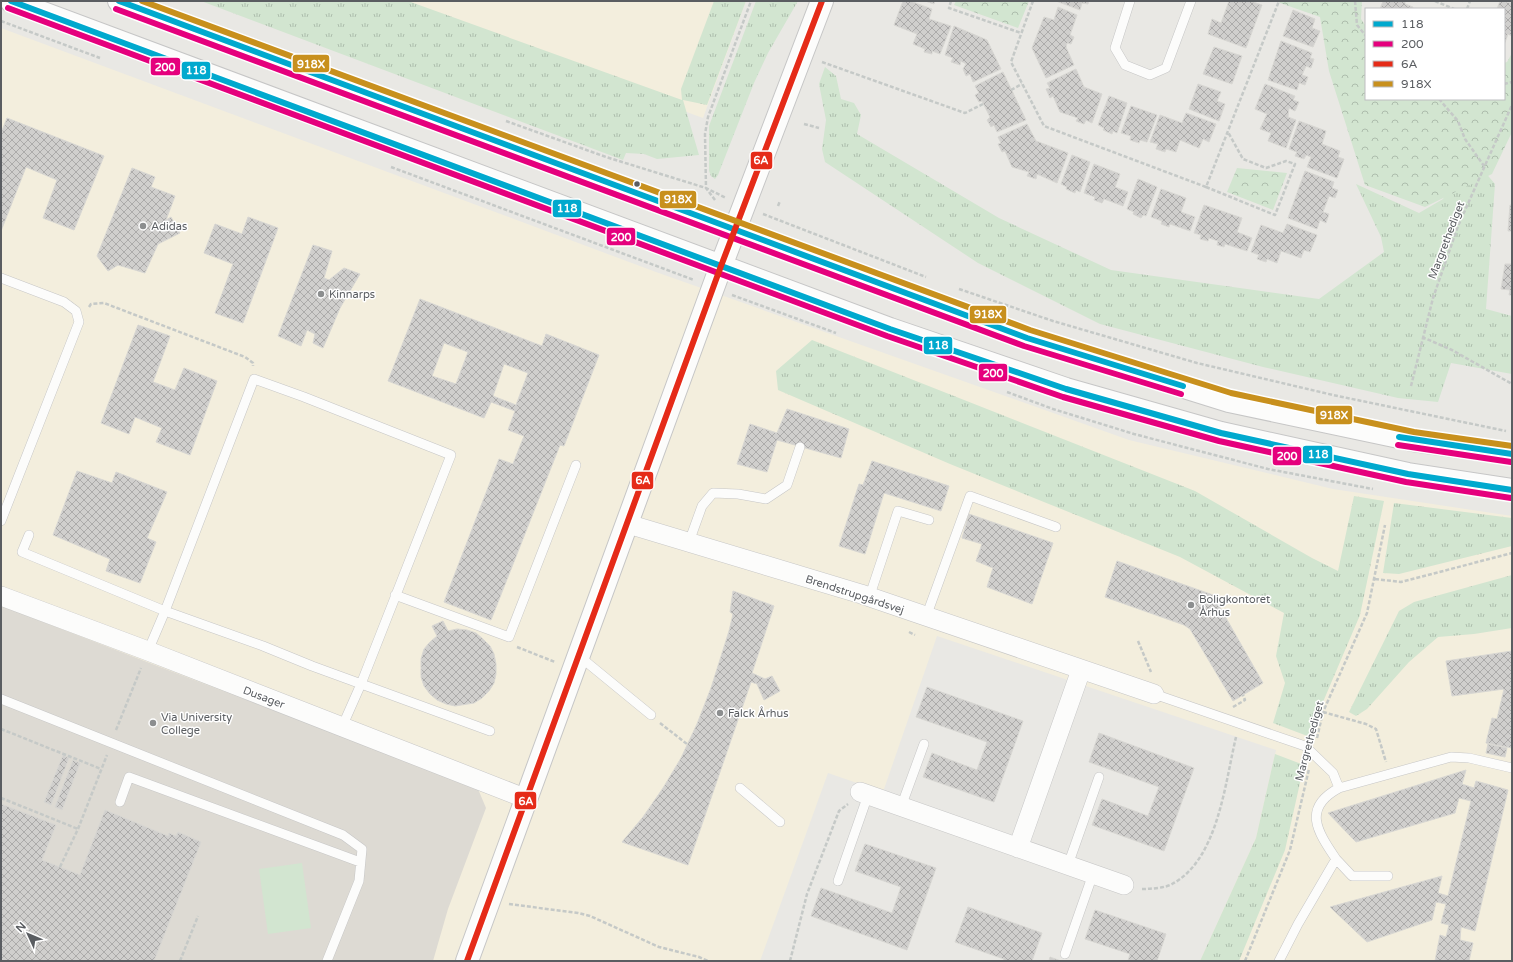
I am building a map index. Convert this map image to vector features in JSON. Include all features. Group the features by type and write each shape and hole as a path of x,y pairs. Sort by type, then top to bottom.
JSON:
{"main road":[{"path":"11,1 489,178 890,329 1066,389 1221,433 1408,474 1512,490"},
{"path":"119,1 1027,338 1229,401 1413,440 1512,454"},
{"path":"467,961 628,524 720,266 822,1"}],"street":[{"name":"Brendstrupgårdsvej","path":"628,524 870,598 1081,670 1153,685"},
{"name":"Dusager","path":"1,596 148,651 527,799"},
{"path":"1018,848 1081,670"},
{"path":"864,794 1124,885"}],"lane":[{"path":"1130,1 1115,48 1125,65 1150,75 1166,68 1191,1"},
{"path":"1,278 64,302 76,311 79,322 1,521"},
{"path":"148,651 165,611 254,379 304,397 451,455 342,727"},
{"path":"690,542 702,506 713,493 738,494 766,499 787,485 800,447"},
{"path":"396,595 509,637 576,465"},
{"path":"926,617 970,496 1056,527"},
{"path":"870,598 898,511 929,520"},
{"path":"29,535 22,552 165,611 490,731"},
{"path":"576,663 651,715"},
{"path":"1153,685 1306,746 1333,773 1339,788"},
{"path":"1,698 343,835 362,849 359,881 327,961"},
{"path":"902,807 924,744"},
{"path":"1388,876 1352,876 1336,859 1317,827 1316,814 1320,802 1329,793 1339,788 1451,757 1469,758 1512,768"},
{"path":"120,802 130,777 360,862"},
{"path":"1068,865 1099,777"},
{"path":"740,788 780,822"},
{"path":"838,881 864,794"},
{"path":"1279,961 1298,924 1336,859"},
{"path":"1065,954 1093,874"}],"path":[{"path":"735,229 706,188 705,134 708,117 751,1"},
{"path":"951,1 949,8 1021,33"},
{"path":"1033,1 1010,62 1044,126 1206,187 1275,215 1295,164 1286,161 1266,168 1243,159 1228,132"},
{"path":"1206,187 1279,1"},
{"path":"1355,1 1358,25 1365,35"},
{"path":"1435,1 1452,8"},
{"path":"1,22 104,60"},
{"path":"822,62 965,113 983,104"},
{"path":"1011,90 1022,84"},
{"path":"1440,100 1458,121 1465,139 1484,166"},
{"name":"Margrethediget","path":"1411,386 1422,337 1433,298 1458,226 1512,105"},
{"path":"503,120 606,157 706,188 743,207 930,278"},
{"path":"804,124 819,128"},
{"path":"384,164 713,287"},
{"path":"778,206 780,201"},
{"path":"952,287 1053,321 1197,363 1333,395 1512,432"},
{"path":"79,322 91,304 104,302 245,357 253,363 254,379"},
{"path":"1422,337 1452,350 1512,384"},
{"name":"Margrethediget","path":"1245,961 1290,850 1323,712 1367,613 1385,525"},
{"path":"1374,579 1401,582 1512,553"},
{"path":"509,637 511,645 576,663"},
{"path":"1138,641 1153,685"},
{"path":"1227,710 1245,700 1243,695"},
{"path":"1323,712 1366,724 1376,730 1389,774"},
{"path":"651,715 687,744"},
{"path":"1,728 101,769"},
{"path":"1124,885 1143,890 1171,885 1190,871 1203,854 1216,823 1237,732"},
{"path":"790,961 807,894 839,811 864,794"},
{"path":"1,798 78,828 60,867"},
{"path":"489,902 578,913 590,916 659,947 700,957 708,961"},
{"path":"180,961 198,916"}],"shaded area":[{"path":"399,1 746,1 703,118 397,6"},
{"path":"1,28 656,272 1129,440 1333,489 1512,516 1512,961 1200,961 1256,838 1276,750 937,636 883,792 828,773 760,961 1,961"},
{"name":"Via University College","path":"1,606 478,789 486,808 448,909 433,961 1,961"}],"green space":[{"path":"201,1 408,1 682,100 681,89 714,1 746,1 707,105 683,100 699,155 657,159 644,154 626,153 623,160"},
{"path":"756,1 798,1 768,53 754,83 718,175 715,179 711,176 709,171 709,126"},
{"path":"956,1 1029,1 1018,28 954,5"},
{"path":"1278,1 1362,1 1361,19 1365,25 1365,100 1505,100 1505,63 1507,62 1512,53 1512,132 1492,174 1425,207 1365,185 1329,71 1320,17"},
{"path":"825,67 836,76 841,99 854,103 861,115 857,134 999,218 1111,270 1319,299 1384,252 1381,237 1356,184 1419,213 1443,199 1452,177 1479,165 1495,184 1486,309 1512,316 1512,374 1451,363 1438,402 1398,398 1263,367 1100,324 978,263 825,162 822,149 826,120 819,84"},
{"path":"1237,168 1287,173 1273,210 1227,192"},
{"path":"812,340 1195,491 1312,558 1338,571 1354,496 1384,501 1360,615 1320,709 1310,737 1273,723 1285,683 1276,656 1284,613 1180,557 950,464 778,390 776,371"},
{"path":"1394,503 1512,518 1512,546 1399,574 1383,573"},
{"path":"1512,575 1512,628 1474,634 1438,637 1409,662 1367,709 1356,716 1349,712 1399,611 1414,602"},
{"path":"1275,754 1304,765 1285,850 1239,961 1200,961 1256,838"},
{"path":"302,863 311,928 268,934 259,869"}],"building":[{"path":"903,1 910,1 932,9 929,19 951,26 940,54 932,51 932,54 924,52 925,49 913,44 917,34 894,25"},
{"path":"925,1 935,1 934,4"},
{"path":"1056,1 1089,1 1088,4 1082,3 1080,10"},
{"path":"1229,1 1250,1 1262,5 1246,48 1208,34 1212,19 1221,23"},
{"path":"1383,1 1405,1 1405,4 1413,7 1412,8 1380,8"},
{"path":"1500,1 1512,3 1512,36 1508,34 1505,42 1505,8 1497,8"},
{"path":"1058,7 1077,15 1070,35 1074,37 1071,44 1067,43 1066,47 1074,65 1046,78 1032,48 1044,17 1054,20"},
{"path":"1293,10 1315,19 1312,28 1320,31 1313,47 1283,36"},
{"path":"954,26 987,40 1001,69 973,82 970,74 966,76 963,69 966,64 961,61 960,65 951,62 953,58 945,55"},
{"path":"1281,41 1312,53 1310,58 1314,59 1311,68 1306,66 1302,75 1308,77 1305,85 1299,83 1297,90 1268,80"},
{"path":"1214,47 1242,56 1232,84 1203,74"},
{"path":"1076,69 1084,87 1102,94 1092,123 1086,120 1084,124 1076,121 1078,118 1060,112 1053,96 1050,98 1046,89 1050,88 1047,83"},
{"path":"1003,72 1026,120 997,132 994,125 991,127 987,120 990,117 982,101 979,102 975,95 979,93 975,86"},
{"path":"1198,84 1221,92 1217,101 1225,104 1219,121 1189,109"},
{"path":"1265,84 1295,96 1293,100 1299,102 1295,111 1289,108 1288,117 1296,120 1286,148 1268,141 1271,133 1260,129 1267,114 1255,109"},
{"path":"1109,96 1127,103 1117,133 1113,131 1112,134 1103,130 1104,128 1098,125"},
{"path":"1131,106 1157,115 1147,142 1140,140 1139,143 1130,140 1131,136 1121,133"},
{"path":"1186,113 1216,124 1209,142 1203,139 1199,148 1180,140 1176,152 1166,149 1165,152 1156,149 1158,144 1150,142 1160,115 1182,123"},
{"path":"7,118 104,156 74,230 43,218 57,180 26,167 1,231 1,133"},
{"path":"1299,121 1326,131 1322,144 1340,151 1338,157 1344,159 1337,178 1307,167 1311,157 1306,155 1304,159 1295,156 1297,152 1289,149"},
{"path":"1027,124 1036,141 1068,153 1057,183 1037,174 1036,179 1027,176 1029,172 1012,167 1005,151 1002,152 998,144 1001,143 998,137"},
{"path":"1072,155 1090,162 1080,192 1076,190 1075,193 1066,189 1067,187 1061,184"},
{"path":"1094,164 1120,174 1115,187 1128,192 1123,206 1104,199 1102,203 1094,200 1095,197 1084,193"},
{"name":"Adidas","path":"132,168 155,177 151,187 175,196 166,220 171,217 180,233 158,244 145,273 118,265 108,271 97,256"},
{"path":"1305,171 1334,182 1332,188 1338,190 1335,198 1329,196 1323,212 1329,214 1326,223 1320,220 1317,229 1288,218"},
{"path":"1138,179 1157,187 1146,216 1143,215 1141,218 1133,214 1134,212 1127,209"},
{"path":"1161,189 1186,198 1181,212 1195,217 1190,231 1170,224 1169,227 1161,224 1162,221 1151,217"},
{"path":"1204,205 1242,218 1237,232 1252,238 1247,251 1225,244 1224,247 1217,245 1218,241 1209,238 1208,241 1200,239 1201,235 1194,233"},
{"path":"1510,205 1512,205 1512,231 1508,231"},
{"path":"248,217 278,228 243,323 215,313 233,264 204,253 215,224 242,234"},
{"path":"1287,224 1317,235 1310,252 1304,250 1301,258 1281,251 1277,263 1267,259 1266,262 1257,259 1259,255 1251,252 1261,225 1283,233"},
{"name":"Kinnarps","path":"313,245 332,251 324,278 329,280 344,268 360,274 340,308 323,348 313,343 315,334 307,330 301,346 278,336"},
{"path":"1505,264 1512,264 1512,295 1509,295 1510,290 1501,289"},
{"path":"420,299 542,346 546,334 599,355 564,446 560,445 491,620 444,602 499,459 513,464 524,436 508,430 515,411 491,402 484,418 388,381","holes":["444,343 468,352 456,384 432,376","504,364 528,373 516,405 493,396"]},
{"path":"138,325 170,336 153,382 175,390 184,368 217,381 190,455 156,442 162,428 135,417 129,434 101,423"},
{"path":"787,409 849,429 841,458 777,440 767,472 737,464 750,424 777,433"},
{"path":"872,461 949,486 941,511 884,493 865,554 839,546 859,484 863,485"},
{"path":"77,471 112,483 116,472 167,492 147,538 156,542 140,583 106,571 110,559 53,535"},
{"path":"969,514 1053,543 1032,604 987,587 993,568 976,561 982,544 962,538"},
{"path":"1117,561 1213,595 1263,683 1233,701 1190,629 1184,625 1105,597"},
{"path":"733,591 774,606 752,673 765,679 772,676 780,691 764,700 757,684 751,682 688,865 622,842 643,817 663,788 681,758 697,724 711,688 729,631 733,614 730,612"},
{"path":"443,621 448,631 457,629 476,633 490,646 494,654 496,674 494,683 482,698 474,703 455,706 446,704 437,700 424,686 421,677 421,659 424,649 437,636 432,626"},
{"path":"1512,651 1512,748 1486,743 1492,718 1497,719 1504,689 1452,696 1446,661"},
{"path":"927,687 1023,721 994,802 923,777 932,753 977,770 987,742 916,717"},
{"path":"1099,733 1194,768 1164,851 1092,825 1102,799 1148,816 1159,787 1089,762"},
{"path":"1488,744 1507,748 1505,757 1486,753"},
{"path":"63,755 69,758 51,805 44,802"},
{"path":"73,760 80,763 62,810 55,807"},
{"path":"1466,770 1462,784 1474,788 1476,781 1508,790 1475,931 1461,927 1460,940 1473,943 1469,961 1435,961 1440,935 1446,937 1449,925 1441,923 1446,904 1436,902 1432,920 1367,942 1330,907 1442,876 1438,893 1448,896 1471,801 1459,798 1455,813 1356,842 1328,813"},
{"path":"1,804 56,825 42,860 80,875 105,810 168,836 169,833 176,836 178,832 201,842 154,961 1,961"},
{"path":"865,844 936,868 907,950 811,916 821,888 892,913 901,887 855,871"},
{"path":"968,907 1042,933 1032,961 1003,961 1004,959 955,942"},
{"path":"1095,910 1166,934 1157,961 1128,961 1130,954 1085,939"},
{"path":"1050,957 1061,961 1049,961"}],"transit line":[{"name":"118","path":"11,1 890,329 1066,389 1221,433 1408,474 1512,490"},
{"name":"118","path":"119,1 1027,338 1183,386"},
{"name":"918X","path":"142,1 1030,330 1231,393 1414,432 1512,446"},
{"name":"6A","path":"467,961 721,266 822,1"},
{"name":"200","path":"8,8 887,336 1063,397 1219,441 1406,482 1511,498"},
{"name":"200","path":"116,9 1024,346 1181,394"},
{"name":"118","path":"1399,437 1512,454"},
{"name":"200","path":"1398,445 1511,462"}],"place":[{"name":"Adidas","path":"143,226"},
{"name":"Kinnarps","path":"321,294"},
{"name":"Boligkontoret Århus","path":"1191,605"},
{"name":"Falck Århus","path":"720,713"},
{"name":"Via University College","path":"153,723"}]}
